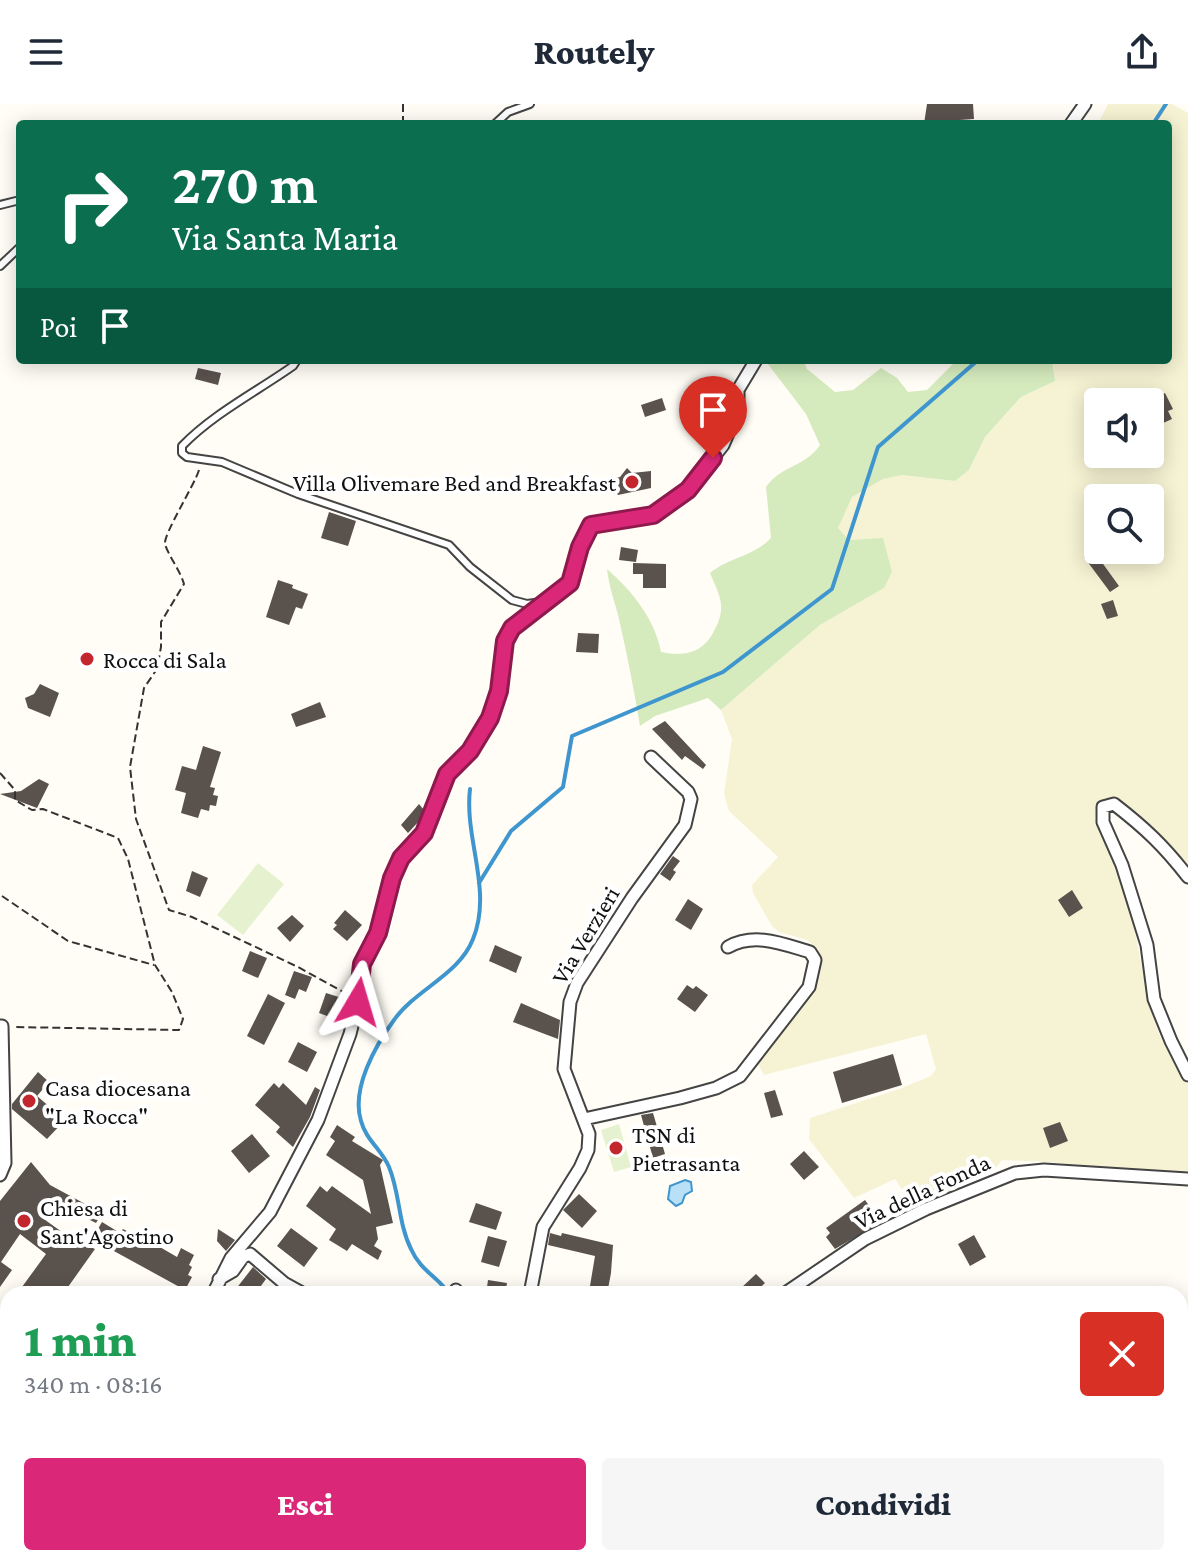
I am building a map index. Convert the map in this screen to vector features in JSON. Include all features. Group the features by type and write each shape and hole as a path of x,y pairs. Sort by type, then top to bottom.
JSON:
{"street":[{"path":"216,1286 231,1258 270,1212 318,1120 350,1034 358,1002 362,964 378,933 392,878 401,858 424,833 447,774 470,751 490,718 499,691 505,641 512,628 570,583 580,547 591,525 653,515 688,490 723,445 738,410 738,390 754,364"},
{"name":"Via Verzieri","path":"532,1286 543,1227 588,1150 589,1134 564,1069 570,1002 577,983 632,898 685,825 691,799 688,792 651,757"},
{"path":"1188,877 1159,840 1139,823 1114,804 1103,807 1103,822 1122,865 1147,945 1154,999 1188,1075"},
{"path":"584,1119 716,1088 740,1076 752,1063 809,987 815,960 810,952 764,939 738,941 728,947"},
{"path":"0,1175 5,1163 1,1026"},
{"name":"Via della Fonda","path":"795,1286 865,1239 926,1209 1015,1173 1044,1170 1188,1179"},
{"path":"218,1279 233,1271 243,1257 250,1254 289,1286"}],"lane":[{"path":"499,120 508,112 530,104"},
{"path":"0,266 16,251"},
{"path":"294,364 198,429 182,446 182,453 187,457 222,462 298,494 449,545 470,567 512,600 527,604 549,601"}],"path":[{"path":"203,459 164,542 184,584 161,622 157,669 144,688 138,714 130,767 136,819 169,910 192,917 298,967 358,1002"},
{"path":"0,773 15,790 15,800 32,810 43,809 118,838 128,859 155,965 172,992 183,1019 179,1030 1,1026"},
{"path":"2,896 68,941 155,965"}],"shaded area":[{"path":"1108,104 1172,104 1188,113 1188,867 1154,829 1118,801 1105,798 1096,806 1095,818 1120,878 1132,918 1158,1032 1188,1084 1188,1175 1002,1160 994,1170 914,1208 895,1179 854,1198 809,1139 810,1118 899,1089 931,1076 936,1069 926,1034 764,1075 757,1062 805,1002 818,973 818,949 807,940 779,932 772,926 753,893 752,885 778,857 729,811 724,794 732,739 721,710 820,625 884,588 837,528 852,497 883,479 901,475 955,481 969,470 985,437 1021,397 1055,381 1053,364 1172,364 1172,120 1100,120"}],"green space":[{"path":"768,364 805,364 835,392 853,390 881,368 897,378 908,392 927,390 953,364 1053,364 1055,381 1021,397 985,437 969,470 955,481 902,475 883,479 852,497 838,528 849,540 883,538 892,572 884,588 820,625 721,710 708,698 655,716 640,726 607,569 641,606 654,628 661,652 678,654 699,648 711,637 721,607 710,573 757,549 771,538 766,487 780,474 814,453 820,445 806,414"},
{"path":"258,863 284,884 243,935 217,915"},
{"name":"TSN di Pietrasanta","path":"619,1124 631,1167 614,1172 601,1130"}],"water":[{"path":"685,1180 691,1182 692,1191 676,1206 668,1199 670,1186"}],"building":[{"path":"927,104 973,104 974,119 925,120"},
{"path":"198,368 221,373 218,385 195,379"},
{"path":"1164,393 1173,409 1168,411 1172,419 1164,423"},
{"path":"662,398 666,410 645,417 641,405"},
{"name":"Villa Olivemare Bed and Breakfast","path":"627,468 632,473 651,471 651,488 618,495 611,479 620,477"},
{"path":"329,512 356,521 348,546 321,538"},
{"path":"621,547 638,550 636,562 619,560"},
{"path":"633,563 666,564 666,588 643,588 643,574 633,574"},
{"path":"1089,564 1103,564 1119,586 1110,592"},
{"path":"278,580 308,594 302,609 296,607 289,625 266,617"},
{"path":"1113,600 1118,616 1107,619 1101,604"},
{"path":"578,633 599,634 598,653 576,652"},
{"path":"40,684 59,693 50,717 28,708 25,698 34,694"},
{"path":"320,702 326,717 296,727 291,714"},
{"path":"665,721 706,765 703,769 685,756 682,760 652,729"},
{"path":"203,746 221,752 210,787 215,788 213,795 218,796 216,806 210,805 209,811 201,809 198,818 181,813 186,793 175,790 182,766 196,770"},
{"path":"39,779 49,784 37,808 0,794 21,791"},
{"path":"419,804 424,810 420,820 408,833 401,825"},
{"path":"673,856 680,861 670,881 660,874"},
{"path":"192,871 208,878 200,897 186,891"},
{"path":"1072,890 1083,908 1069,917 1058,900"},
{"path":"688,899 703,909 691,930 675,920"},
{"path":"345,910 362,925 347,941 333,929"},
{"path":"292,915 304,926 290,942 277,928"},
{"path":"495,945 522,957 516,973 489,961"},
{"path":"250,951 267,958 258,978 242,971"},
{"path":"294,971 312,977 306,992 299,989 295,999 285,995"},
{"path":"687,985 693,989 696,986 708,995 695,1012 677,999"},
{"path":"326,993 345,999 338,1020 319,1013"},
{"path":"268,994 285,1003 264,1045 247,1036"},
{"path":"521,1003 560,1020 558,1039 513,1022"},
{"path":"298,1042 317,1052 307,1072 288,1062"},
{"path":"893,1054 902,1085 842,1103 833,1072"},
{"name":"Casa diocesana \"La Rocca\"","path":"38,1072 49,1082 37,1096 65,1120 47,1139 12,1109 12,1104"},
{"path":"274,1083 279,1088 283,1083 306,1105 315,1087 320,1090 310,1117 293,1147 276,1132 280,1127 255,1105"},
{"path":"775,1090 783,1115 771,1118 764,1093"},
{"path":"653,1113 665,1154 653,1158 641,1115"},
{"path":"1060,1122 1068,1141 1050,1148 1043,1128"},
{"path":"337,1125 355,1137 352,1141 383,1160 380,1165 393,1223 376,1227 378,1239 374,1246 382,1251 378,1260 352,1244 347,1251 329,1240 336,1229 306,1206 320,1186 327,1192 332,1186 371,1214 363,1180 326,1155 335,1141 330,1137"},
{"path":"252,1134 270,1156 249,1173 231,1151"},
{"path":"804,1151 819,1167 804,1180 790,1164"},
{"name":"Chiesa di Sant'Agostino","path":"31,1162 50,1185 102,1213 96,1223 52,1201 41,1217 69,1237 95,1249 69,1286 23,1286 46,1254 20,1234 1,1262 12,1270 0,1286 0,1201"},
{"path":"579,1194 597,1211 582,1228 563,1210"},
{"path":"865,1200 881,1222 835,1249 826,1237 830,1233 826,1228"},
{"path":"476,1203 502,1212 496,1230 469,1222"},
{"path":"102,1222 120,1233 123,1229 141,1236 177,1257 181,1248 194,1255 188,1275 192,1277 187,1286 178,1286 92,1239"},
{"path":"291,1228 318,1248 304,1267 277,1246"},
{"path":"218,1229 235,1240 226,1251 217,1241"},
{"path":"550,1233 561,1236 562,1233 613,1245 609,1286 590,1286 595,1256 548,1245"},
{"path":"974,1235 986,1257 970,1266 958,1244"},
{"path":"488,1236 507,1241 499,1267 481,1262"},
{"path":"253,1267 266,1279 261,1286 238,1286"},
{"path":"756,1274 765,1283 762,1286 743,1286"},
{"path":"488,1280 507,1283 506,1286 487,1286"}],"waterway":[{"path":"1156,120 1166,104"},
{"path":"479,883 511,831 563,787 572,736 723,672 832,589 878,447 973,364"},
{"path":"442,1286 411,1249 389,1167 366,1134 361,1121 359,1095 379,1042 394,1020 458,962 473,939 480,902 469,808 470,789"}],"place":[{"name":"Villa Olivemare Bed and Breakfast","path":"632,482"},
{"name":"Rocca di Sala","path":"87,659"},
{"name":"Casa diocesana \"La Rocca\"","path":"29,1101"},
{"name":"TSN di Pietrasanta","path":"616,1148"},
{"name":"Chiesa di Sant'Agostino","path":"24,1221"}],"route":[{"path":"358,1002 362,964 378,933 392,878 401,858 424,833 447,774 470,751 490,718 502,679 505,641 512,628 570,583 580,547 591,525 653,515 688,490 713,458"}]}
